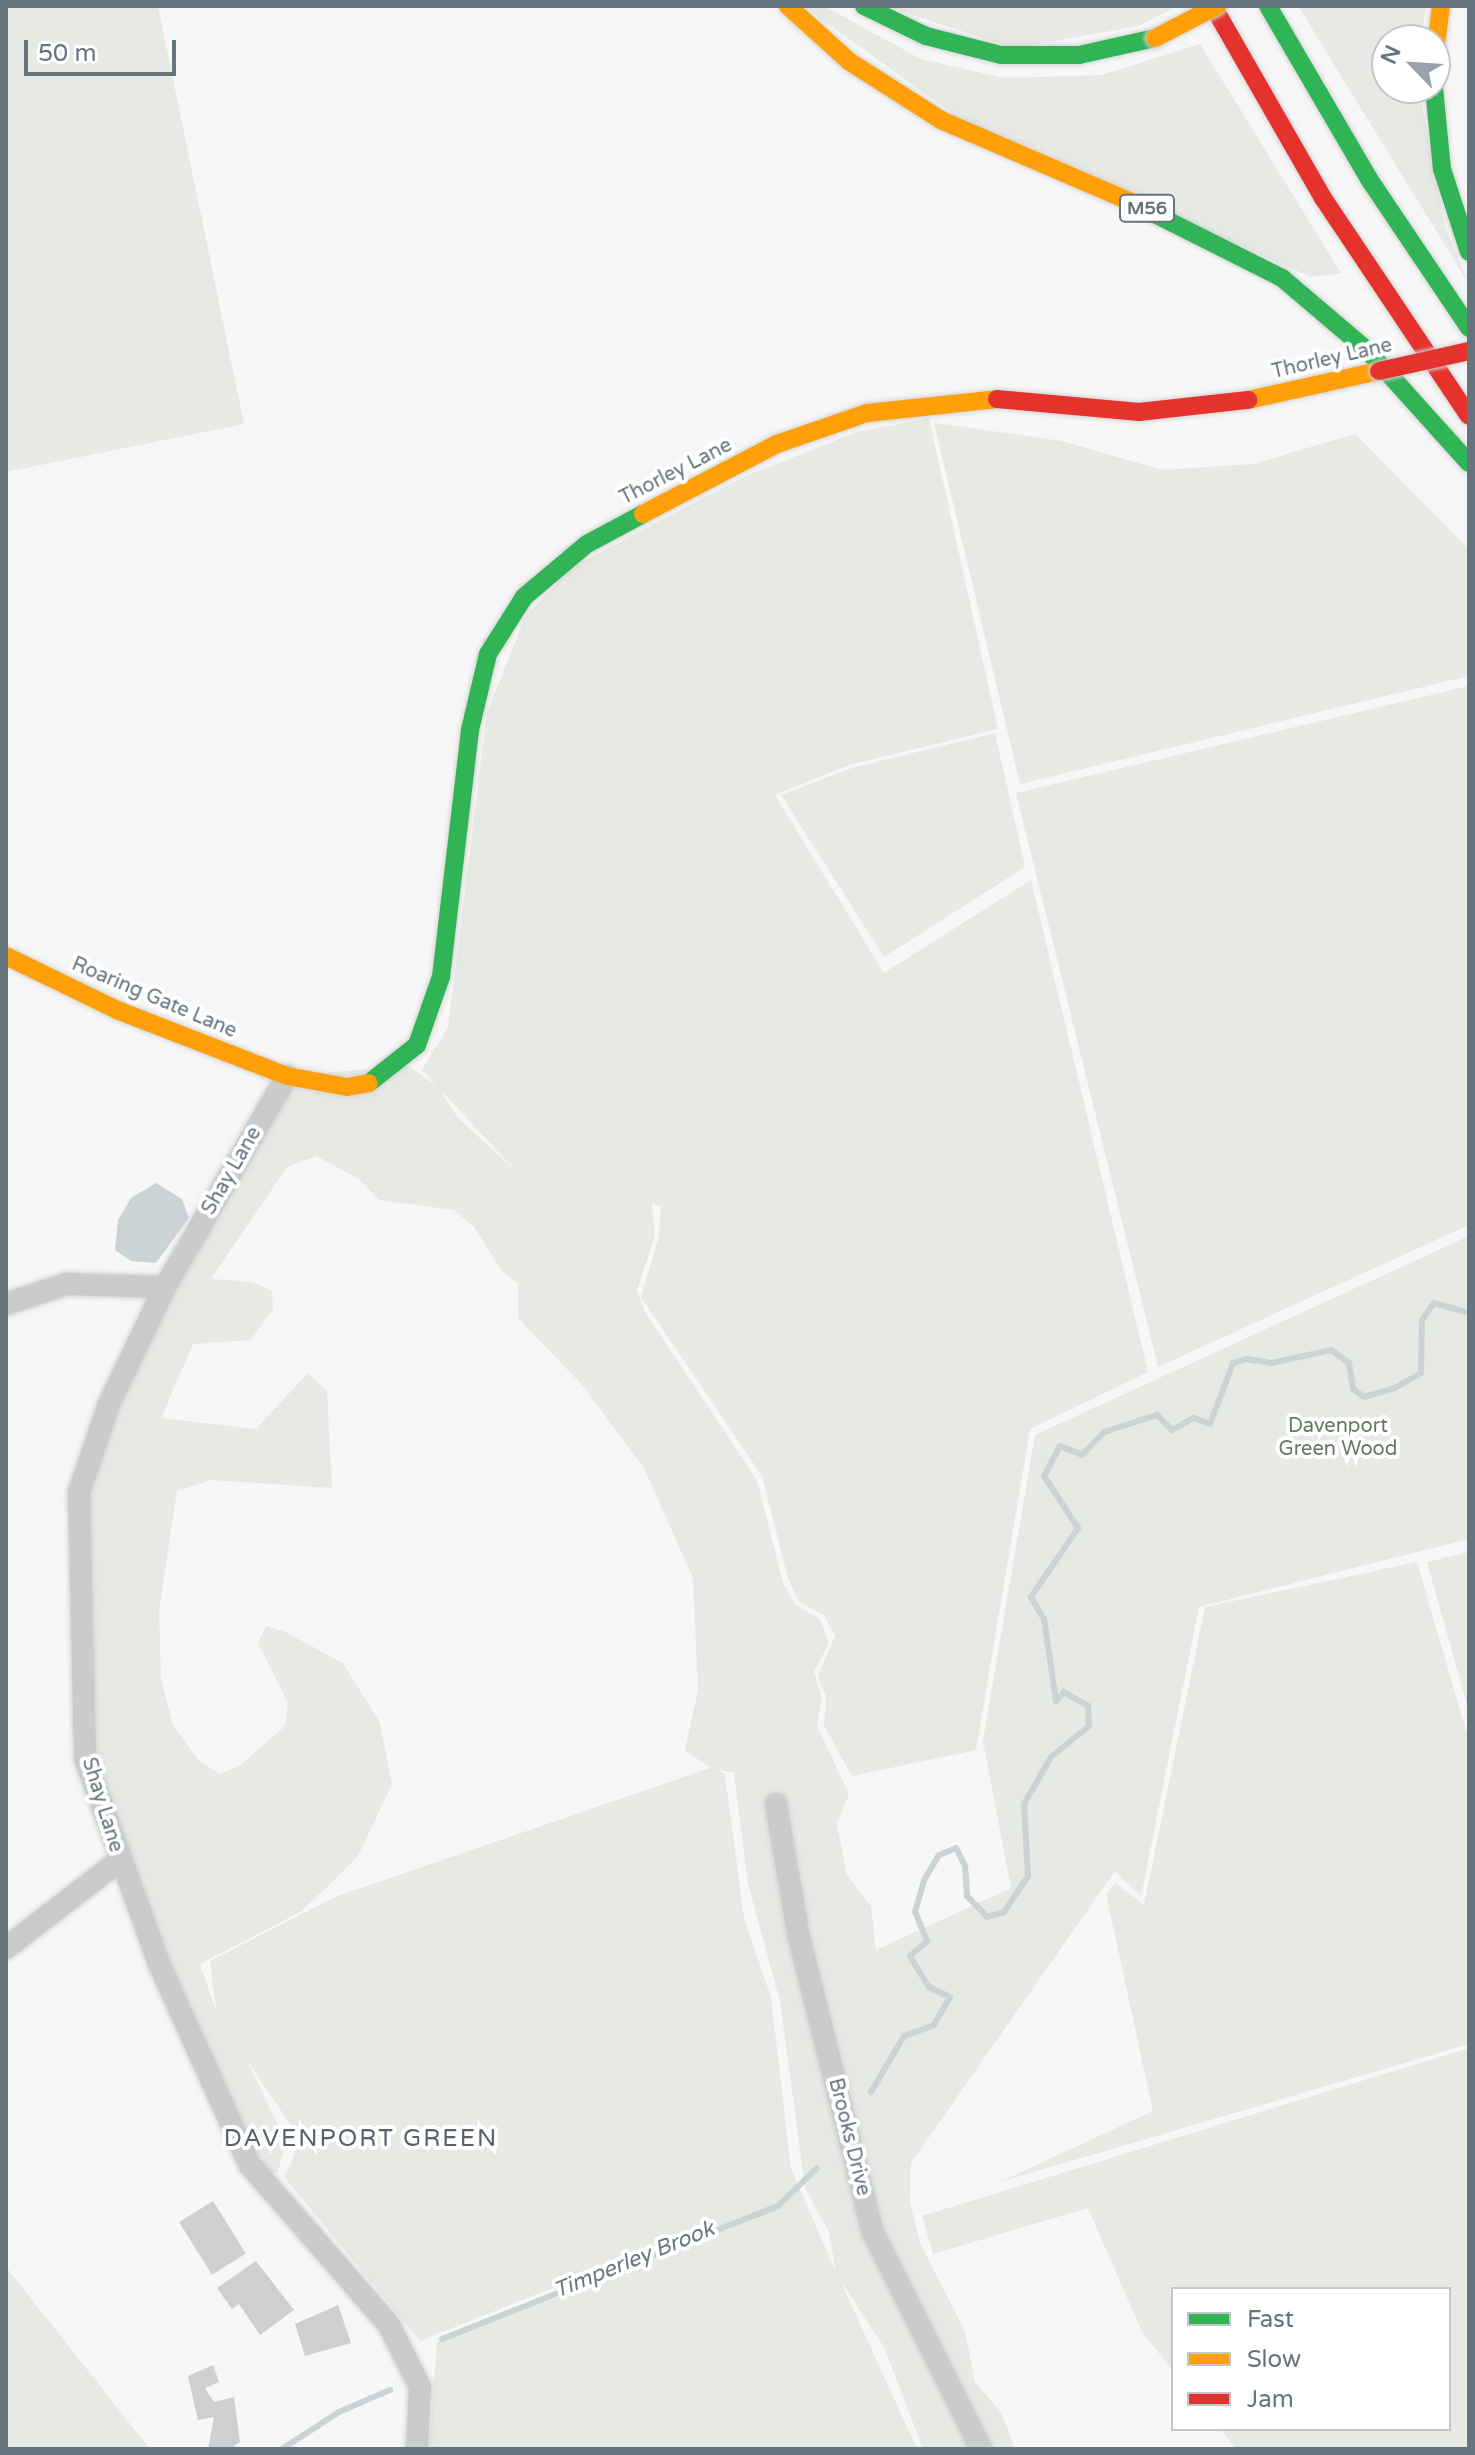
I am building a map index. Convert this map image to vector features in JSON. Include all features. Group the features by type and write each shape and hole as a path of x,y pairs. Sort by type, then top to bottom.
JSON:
{"main road":[{"name":"M56","path":"788,6 850,62 941,120 1193,229 1282,278 1369,352 1469,463"},
{"path":"864,6 926,36 1001,55 1079,55 1155,38 1215,6 1323,198 1469,416"},
{"path":"1268,6 1371,182 1469,328"},
{"path":"1436,104 1442,169 1469,252"},
{"name":"Thorley Lane","path":"287,1076 347,1087 377,1082 417,1045 441,977 470,730 488,654 524,597 587,544 777,444 867,413 998,399 1169,410 1297,389 1469,351"},
{"name":"Roaring Gate Lane","path":"6,956 117,1010 287,1076"}],"street":[{"name":"Shay Lane","path":"287,1076 165,1287 109,1404 79,1492 85,1758 119,1861 250,2165 389,2325 420,2387 417,2449"},
{"path":"6,1304 66,1284 165,1287"},
{"name":"Brooks Drive","path":"776,1804 798,1933 873,2233 981,2449"},
{"path":"6,1948 119,1861"}],"green space":[{"path":"6,6 158,6 244,424 6,472"},
{"path":"803,6 824,6 921,59 1004,78 1102,75 1200,44 1341,273 1311,277 970,126"},
{"path":"885,6 1178,6 1139,26 1014,48"},
{"path":"1298,6 1426,6 1423,24 1371,24 1371,104 1422,104 1445,226 1469,284"},
{"name":"Davenport Green Wood","path":"929,418 998,729 849,765 775,795 884,973 1031,880 1148,1372 1030,1429 976,1750 852,1776 824,1726 826,1696 817,1677 835,1636 824,1615 799,1602 788,1578 762,1476 641,1297 658,1239 661,1207 652,1203 655,1236 637,1290 645,1312 757,1480 783,1583 796,1605 820,1619 829,1643 814,1672 822,1698 817,1726 849,1794 837,1824 847,1875 871,1906 876,1950 1011,1888 983,1741 1035,1435 1469,1236 1469,1539 1199,1607 1141,1896 1115,1871 911,2163 910,2202 920,2243 965,2331 975,2382 1001,2412 1015,2449 923,2449 884,2347 840,2280 917,2449 429,2449 437,2342 648,2263 645,2251 420,2341 284,2177 295,2154 290,2124 246,2059 286,2141 278,2172 261,2178 250,2165 85,1758 79,1492 109,1404 287,1076 409,1066 438,1087 422,1070 448,1027 487,713 525,617 574,566 746,476 854,433","holes":["440,1089 517,1172 458,1118","316,1156 359,1179 379,1200 454,1210 474,1227 502,1271 518,1283 518,1318 584,1387 644,1468 693,1578 698,1690 685,1750 710,1768 335,1897 210,1961 216,2010 200,1964 300,1912 329,1885 358,1856 392,1784 380,1723 343,1663 285,1632 266,1626 258,1643 288,1703 285,1726 239,1766 220,1774 198,1760 173,1725 161,1678 159,1610 177,1491 211,1480 332,1488 327,1391 308,1373 256,1429 161,1418 193,1344 251,1340 273,1309 272,1291 253,1282 211,1279 287,1167","715,1769 734,1773 748,1884 780,2001 805,2188 829,2232 836,2272 791,2169 771,1997 744,1918 725,1774"]},
{"path":"934,423 1062,441 1162,470 1253,464 1355,434 1469,549 1469,676 1020,784"},
{"path":"1469,686 1469,1225 1158,1367 1016,793"},
{"path":"995,733 1025,867 884,957 781,795 852,768"},
{"path":"1469,1552 1469,1712 1427,1562"},
{"path":"1417,1562 1469,1741 1469,2044 1000,2182 1153,2111 1106,1894 1116,1883 1144,1905 1205,1607"},
{"path":"1469,2048 1469,2449 1236,2449 1222,2431 1451,2431 1451,2287 1171,2287 1171,2368 1142,2332 1088,2208 933,2254 922,2216"},
{"path":"6,2267 150,2449 6,2449"}],"shaded area":[{"path":"156,1183 182,1199 189,1218 156,1263 131,1261 115,1250 118,1220 131,1198"}],"building":[{"path":"213,2201 246,2254 212,2275 179,2222"},
{"path":"256,2261 294,2310 260,2335 239,2304 232,2309 217,2288"},
{"path":"338,2305 351,2343 305,2356 295,2324"},
{"path":"213,2365 219,2382 205,2388 214,2402 234,2397 240,2442 230,2449 208,2449 214,2417 198,2420 188,2376"}],"waterway":[{"name":"Timperley Brook","path":"871,2092 904,2036 934,2025 950,1997 929,1987 910,1956 927,1941 915,1912 924,1880 939,1855 956,1848 965,1866 967,1896 987,1917 1004,1912 1028,1876 1024,1804 1051,1757 1089,1726 1088,1706 1064,1692 1056,1701 1044,1619 1031,1597 1078,1528 1044,1476 1060,1446 1082,1455 1104,1432 1157,1415 1172,1430 1194,1418 1210,1424 1233,1363 1246,1359 1272,1363 1331,1350 1349,1363 1353,1389 1364,1397 1395,1388 1421,1373 1422,1320 1434,1303 1469,1313"},
{"name":"Timperley Brook","path":"442,2339 778,2206 817,2168"},
{"name":"Timperley Brook","path":"282,2449 339,2412 390,2390"}],"traffic: fast":[{"path":"864,6 926,36 1001,55 1079,55 1155,38"},
{"path":"1268,6 1371,182 1469,328"},
{"path":"1436,104 1442,169 1469,252"},
{"path":"1131,202 1282,278 1369,352 1469,463"},
{"path":"369,1083 417,1045 441,977 470,730 488,654 524,597 587,544 643,514"}],"traffic: slow":[{"path":"788,6 850,62 941,120 1131,202"},
{"path":"1155,38 1217,6"},
{"path":"1439,24 1441,6"},
{"path":"1248,400 1379,371"},
{"path":"643,514 777,444 867,413 997,399"},
{"path":"6,956 117,1010 287,1076 347,1087 369,1083"}],"traffic: jam":[{"path":"1213,6 1323,198 1469,416"},
{"path":"1379,371 1469,351"},
{"path":"997,399 1139,412 1248,400"}],"district":[{"name":"DAVENPORT GREEN","path":"361,2139"}]}
